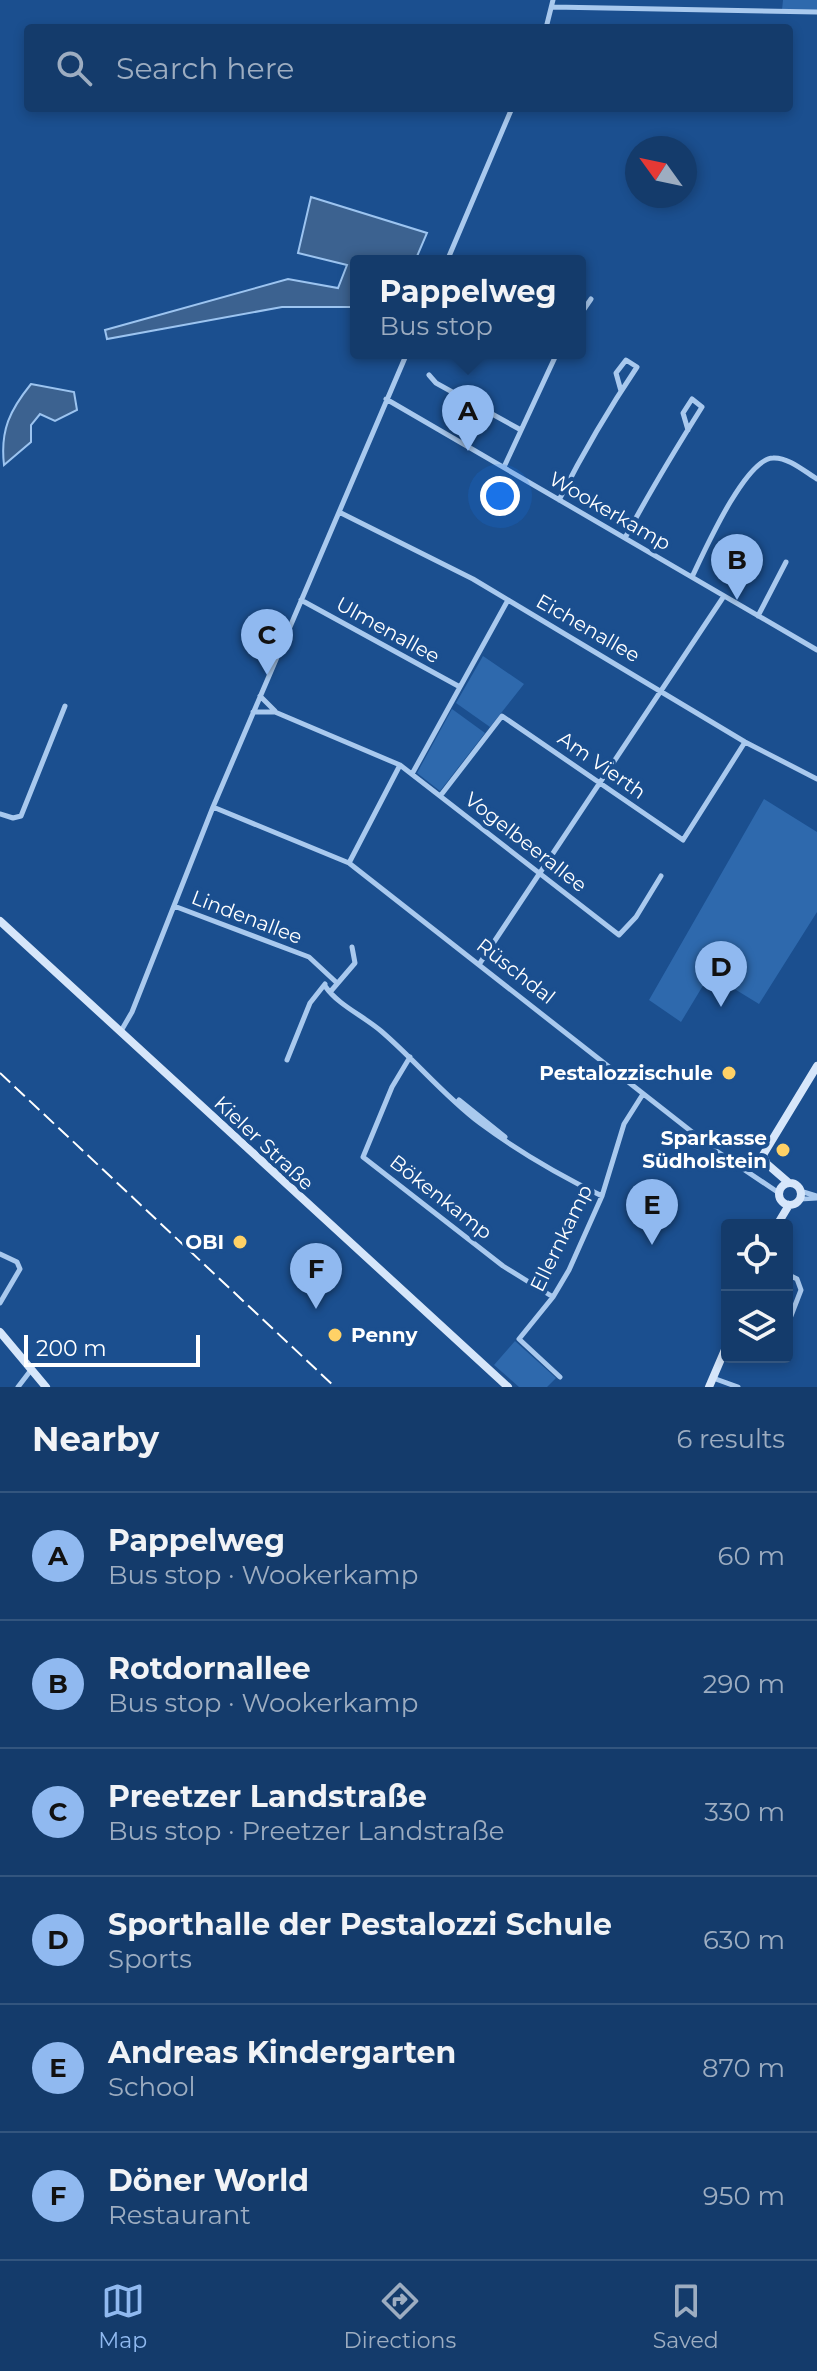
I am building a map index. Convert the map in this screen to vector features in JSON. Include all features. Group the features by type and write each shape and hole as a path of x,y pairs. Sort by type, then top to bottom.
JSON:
{"main road":[{"name":"Kieler Straße","path":"0,921 508,1387"},
{"path":"779,1219 784,1194 775,1173 763,1160 764,1150 817,1066"},
{"path":"784,1194 800,1195"},
{"path":"784,1194 800,1195"},
{"path":"0,1332 46,1387"},
{"path":"711,1382 721,1359"}],"street":[{"path":"547,24 553,4 817,12"},
{"path":"450,255 510,112"},
{"path":"586,306 591,299"},
{"path":"121,1031 132,1012 213,807 404,359"},
{"path":"504,467 554,359"},
{"path":"559,500 598,425 621,391 637,367 626,360 616,373 621,391"},
{"path":"429,375 436,383 521,430"},
{"name":"Wookerkamp","path":"386,399 817,650"},
{"path":"625,538 658,475 688,430 702,407 692,399 683,413 688,430"},
{"path":"692,577 714,532 757,464 776,458 817,479"},
{"name":"Eichenallee","path":"339,512 473,579 745,742 817,779"},
{"path":"758,616 786,562"},
{"path":"480,963 724,596"},
{"name":"Ulmenallee","path":"301,600 460,687"},
{"path":"412,774 508,600"},
{"path":"260,696 275,712"},
{"path":"0,814 13,818 21,816 65,706"},
{"path":"253,712 275,712"},
{"name":"Vogelbeerallee","path":"275,712 400,765 619,935 636,917 661,876"},
{"name":"Am Vierth","path":"441,795 502,716 683,840 745,742"},
{"path":"349,863 400,765"},
{"name":"Rüschdal","path":"213,807 349,863 643,1094 767,1188 784,1194"},
{"name":"Lindenallee","path":"174,906 309,957 327,970 330,979"},
{"path":"331,991 344,980 355,963 352,947"},
{"path":"287,1060 310,1003 330,979 337,983"},
{"path":"325,986 339,1002 410,1057 479,1122 545,1168 602,1196"},
{"name":"Bökenkamp","path":"410,1057 386,1100 363,1157 503,1266 553,1297"},
{"name":"Ellernkamp","path":"560,1377 519,1339 553,1297 602,1196 624,1124 643,1094"},
{"path":"800,1195 817,1197"},
{"path":"0,1254 17,1262 20,1269 0,1303"},
{"path":"793,1277 801,1290 793,1311"},
{"path":"18,1387 31,1370"},
{"path":"711,1382 738,1387"}],"shaded area":[{"path":"783,0 817,0 817,10 782,10"},
{"path":"311,197 427,233 418,255 350,255 350,307 282,307 107,339 105,330 288,279 338,288 347,265 298,253"},
{"path":"31,384 74,392 77,410 55,421 40,414 31,425 31,442 4,465 8,421"},
{"path":"483,656 524,684 490,727 456,703"},
{"path":"452,709 485,733 440,791 417,773"},
{"path":"764,799 817,832 817,912 759,1004 710,974 681,1022 649,1000"},
{"path":"515,1341 556,1378 547,1387 519,1387 494,1365"}],"railway":[{"path":"0,1073 335,1387"}],"place":[{"name":"Pappelweg","path":"468,451"},
{"name":"Rotdornallee","path":"737,600"},
{"name":"Preetzer Landstraße","path":"267,675"},
{"name":"Sporthalle der Pestalozzi Schule","path":"721,1007"},
{"name":"Pestalozzischule","path":"729,1073"},
{"name":"Sparkasse Südholstein","path":"783,1150"},
{"name":"OBI","path":"240,1242"},
{"name":"Andreas Kindergarten","path":"652,1245"},
{"name":"Döner World","path":"316,1309"},
{"name":"Penny","path":"335,1335"}]}
